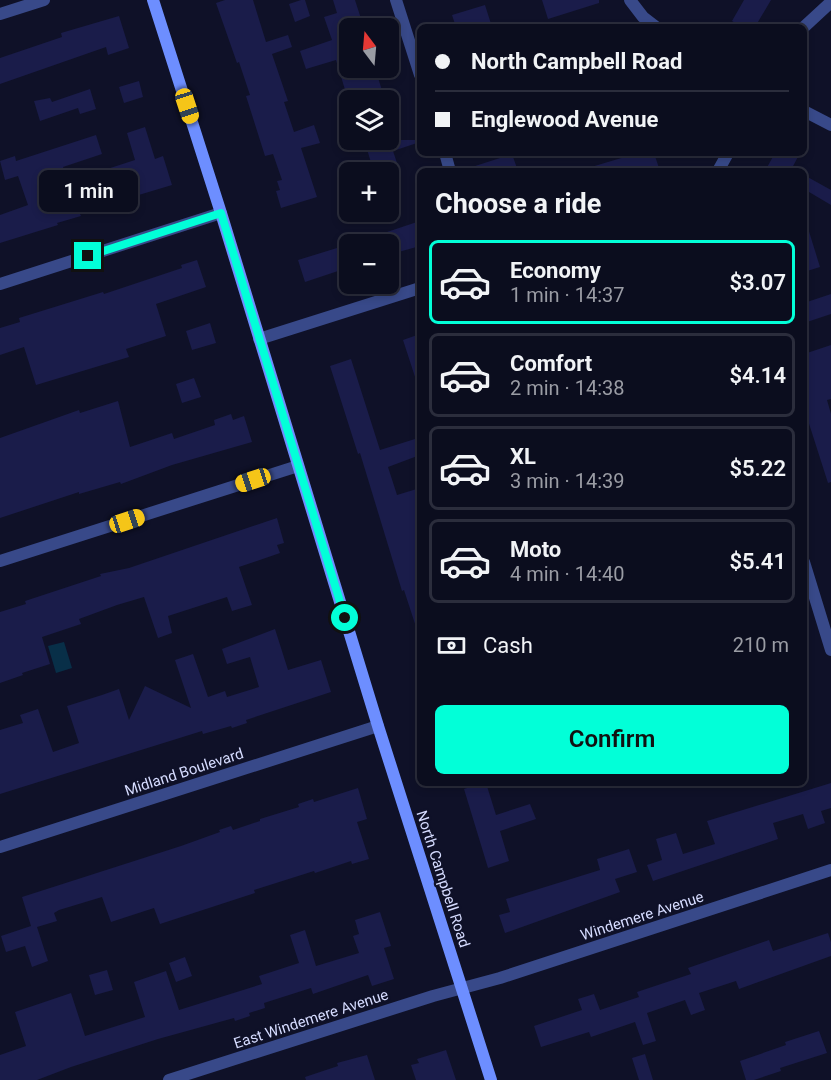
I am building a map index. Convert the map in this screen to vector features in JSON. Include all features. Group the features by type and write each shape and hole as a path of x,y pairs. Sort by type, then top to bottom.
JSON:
{"street":[{"path":"0,14 44,0"},
{"name":"North Campbell Road","path":"153,0 490,1080"},
{"path":"396,0 417,66"},
{"path":"630,0 643,17 652,24"},
{"path":"807,24 831,2"},
{"path":"807,113 831,125"},
{"path":"0,284 221,213"},
{"path":"260,339 417,289"},
{"path":"0,561 298,466"},
{"path":"807,572 831,650"},
{"name":"Midland Boulevard","path":"0,847 378,726"},
{"name":"Windemere Avenue","path":"462,988 500,978 831,870"},
{"name":"East Windemere Avenue","path":"169,1080 462,988"}],"water":[{"path":"64,642 72,668 56,673 48,646"}],"building":[{"path":"225,0 253,0 266,42 288,35 292,47 272,54 288,101 284,102 294,132 314,125 320,143 301,148 317,197 281,208 276,191 280,190 277,181 282,180 273,154 265,156 246,96 250,95 216,3"},
{"path":"305,0 310,16 295,22 289,4"},
{"path":"333,0 355,0 361,18 339,18 339,70 336,60 306,69 300,51 332,40 324,17 337,13"},
{"path":"542,0 599,0 599,3 548,19"},
{"path":"744,0 771,0 757,24 737,24 732,21"},
{"path":"485,5 491,24 455,24 452,15"},
{"path":"119,16 129,48 108,55 106,47 0,84 0,58 62,37 61,33"},
{"path":"341,78 378,78 382,90 345,90"},
{"path":"139,81 143,97 124,103 119,87"},
{"path":"90,89 96,109 80,114 78,108 40,121 34,101 50,98 52,102"},
{"path":"145,127 155,159 163,156 172,185 80,214 81,216 57,223 58,225 0,243 0,215 28,205 18,176 5,180 0,161 15,156 16,161 96,135 102,154 63,167 72,193 104,182 101,171 135,160 127,133"},
{"path":"399,140 417,140 417,143 399,149"},
{"path":"367,150 396,150 393,151 397,162 371,162"},
{"path":"506,156 513,156 517,168 469,168"},
{"path":"628,156 655,156 659,168 588,168"},
{"path":"773,156 798,156 792,168 767,168"},
{"path":"807,177 831,190 831,205 807,191"},
{"path":"417,222 417,247 399,252 399,234 381,234"},
{"path":"807,225 820,267 807,271"},
{"path":"339,247 339,271 305,282 298,260"},
{"path":"197,260 206,287 156,304 166,336 126,349 129,357 36,385 24,347 0,355 0,328 20,322 19,318 103,292 104,294 182,268 181,265"},
{"path":"831,294 831,314 807,322 807,302"},
{"path":"210,323 216,343 192,350 186,331"},
{"path":"417,335 417,383 403,340"},
{"path":"831,345 831,399 827,400 831,414 831,482 828,483 807,417 807,353"},
{"path":"351,359 380,450 415,439 417,456 388,467 397,495 417,489 417,556 415,556 417,563 417,630 404,590 402,591 360,453 358,454 330,366"},
{"path":"194,378 201,397 182,403 176,384"},
{"path":"118,401 130,447 172,433 174,439 215,425 214,420 231,414 233,420 244,416 252,442 172,465 121,484 120,482 79,494 79,492 0,518 0,438 79,410 80,413"},
{"path":"277,518 284,543 277,545 280,553 239,567 252,605 232,611 227,597 168,616 172,633 158,638 144,597 117,605 79,619 81,624 42,637 50,664 0,683 0,612 26,604 25,601 101,576 100,574 129,568"},
{"path":"275,629 288,670 321,660 331,692 246,720 247,723 232,728 231,726 203,734 202,731 0,794 0,730 23,723 20,715 38,709 53,752 79,743 67,706 119,689 129,720 145,686 191,708 175,660 193,654 208,697 225,691 227,697 259,687 250,657 227,664 222,649"},
{"path":"831,783 831,808 821,811 825,823 808,829 803,814 773,823 778,839 653,881 647,865 662,860 656,839 676,833 683,854 715,844 707,821"},
{"path":"473,786 487,786 496,815 530,804 536,819 500,831 509,861 488,868 464,789"},
{"path":"358,788 367,819 357,822 369,859 352,864 351,861 315,873 314,871 160,924 154,908 111,922 102,897 59,910 54,913 57,921 37,927 48,961 32,967 25,946 6,952 1,936 31,926 22,897 181,846 231,826 233,830 260,821 260,819 299,807 298,804 313,799 314,802"},
{"path":"629,849 637,872 615,879 620,892 505,933 499,915 510,912 506,899 600,870 597,859"},
{"path":"380,912 391,946 384,948 394,979 372,986 368,975 313,994 311,988 264,1003 265,1008 249,1013 250,1016 235,1021 234,1018 158,1039 37,1080 0,1080 0,1055 26,1046 15,1012 71,993 85,1036 145,1017 134,982 166,971 179,1010 262,984 259,976 299,963 290,935 305,930 316,966 359,953 353,936 359,934 355,920"},
{"path":"828,933 831,942 831,956 739,989 736,981 699,993 705,1010 691,1015 685,1000 647,1013 656,1041 643,1045 635,1022 591,1037 589,1032 541,1047 534,1026 582,1010 578,999 594,994 600,1010 639,997 637,992 691,974 688,968 769,940 773,951"},
{"path":"185,957 192,976 176,982 169,963"},
{"path":"107,970 113,990 95,995 89,975"},
{"path":"819,1031 827,1053 780,1068 781,1071 754,1080 746,1080 740,1061"},
{"path":"446,1050 456,1080 416,1080 411,1065 419,1063 417,1059"},
{"path":"645,1054 653,1080 639,1080 632,1058"},
{"path":"367,1055 375,1080 306,1080 305,1077 338,1066 337,1063"}],"route":[{"path":"88,256 221,213 345,618"}]}
